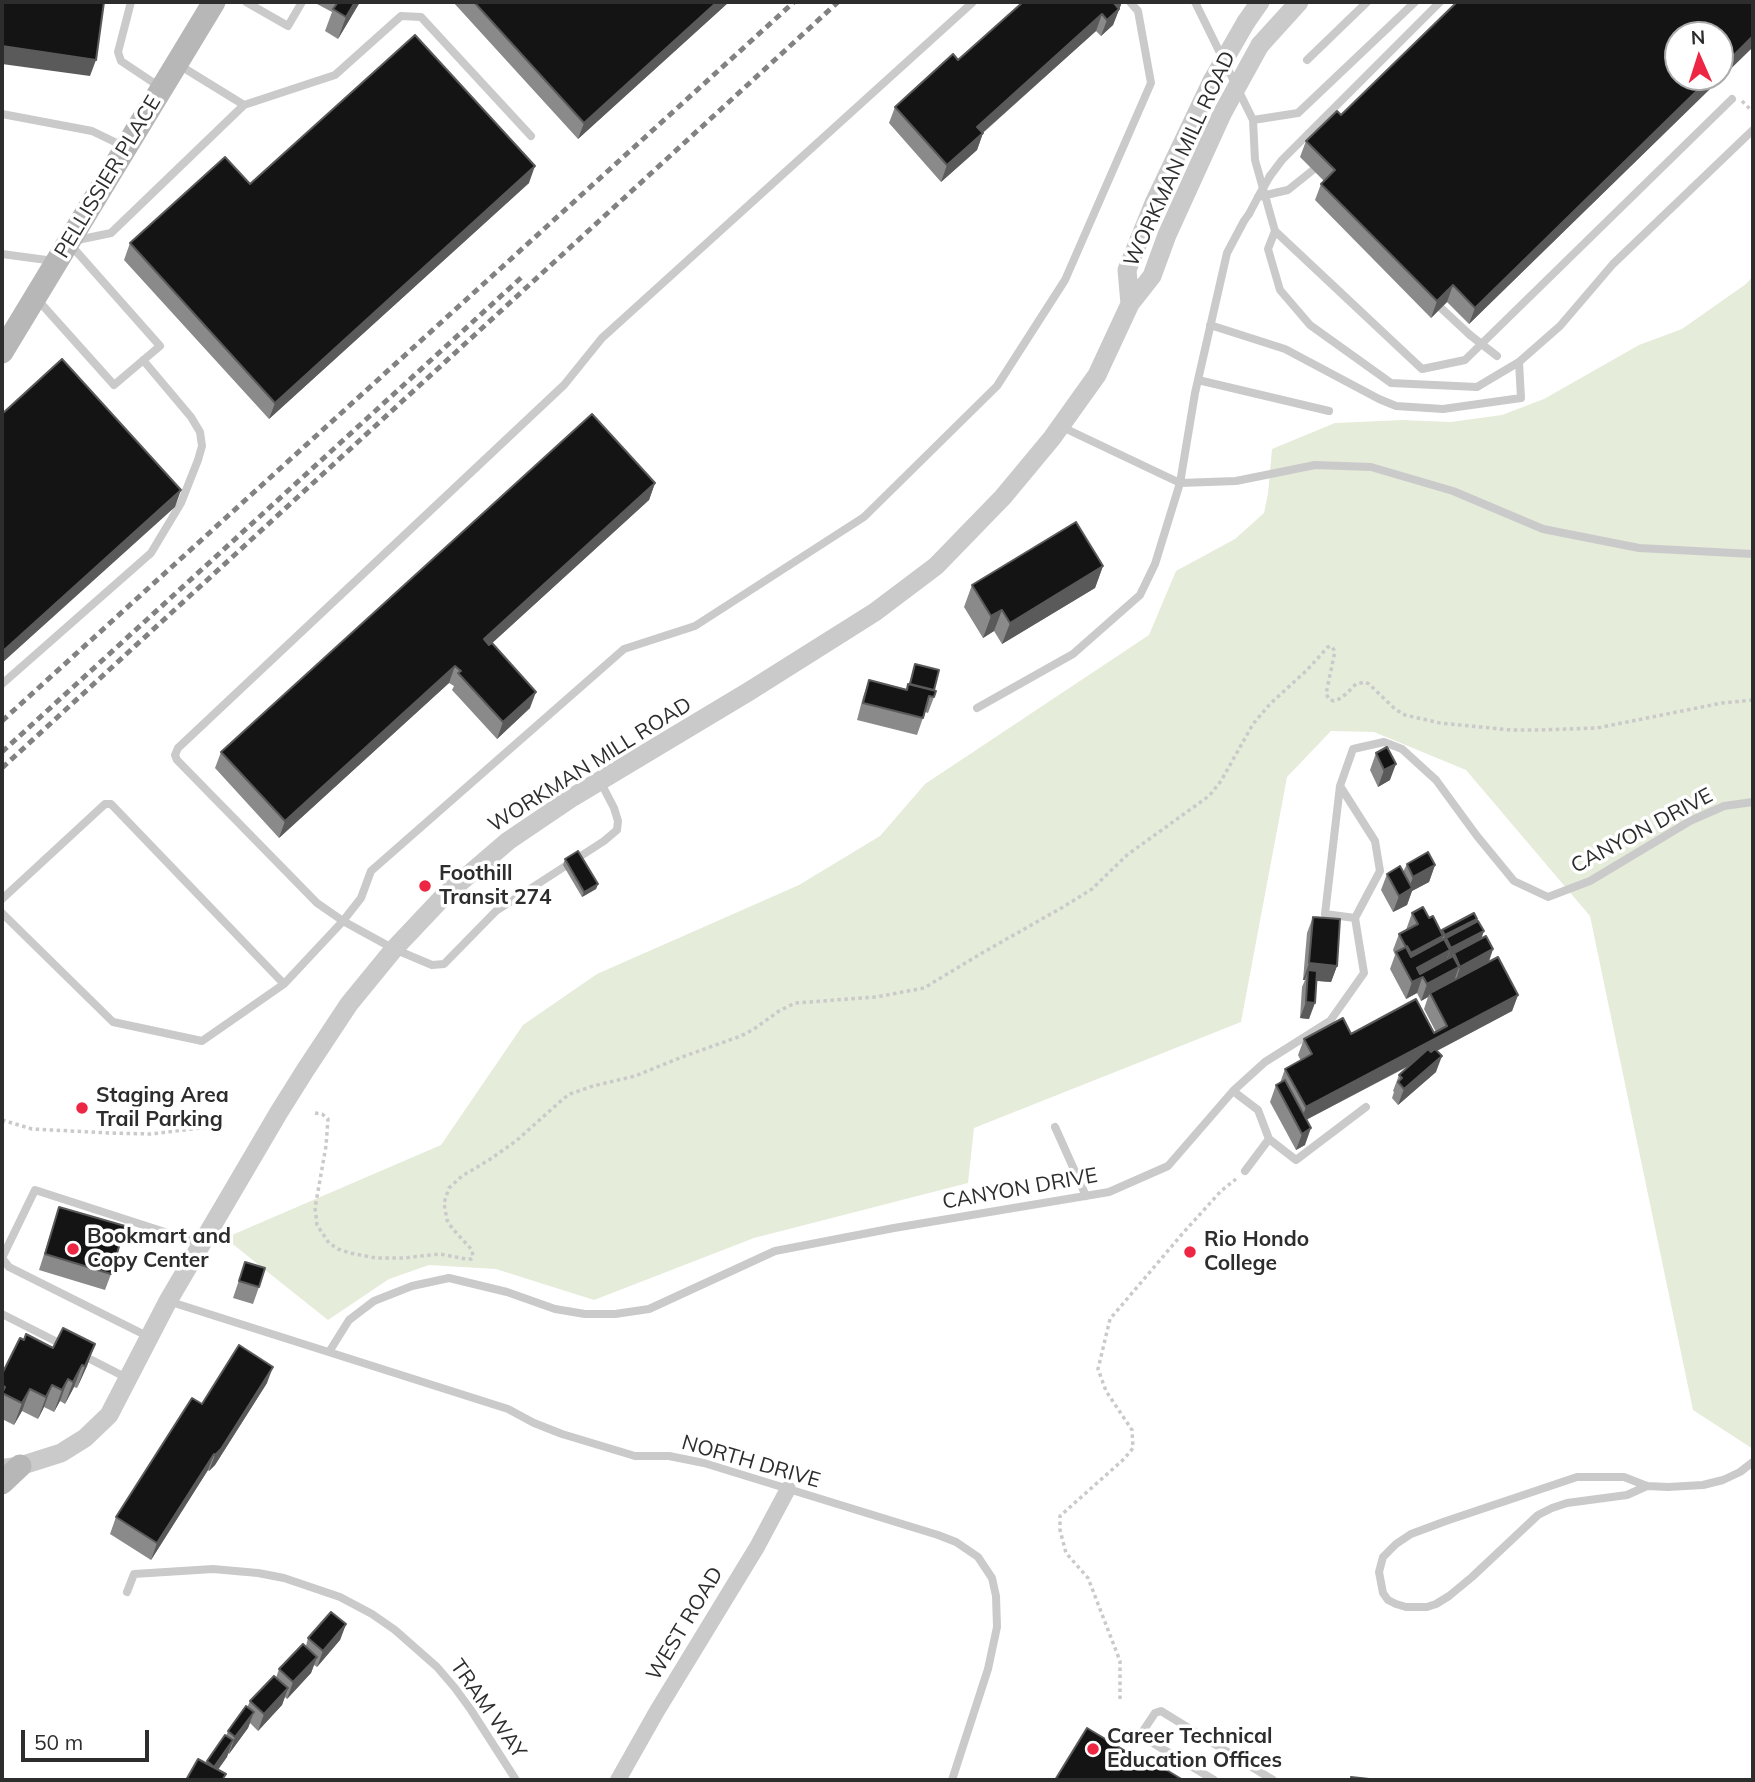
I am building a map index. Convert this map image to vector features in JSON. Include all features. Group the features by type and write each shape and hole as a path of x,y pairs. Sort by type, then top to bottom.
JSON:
{"main road":[{"name":"PELLISSIER PLACE","path":"2,352 214,2"},
{"path":"2,1483 11,1467"}],"street":[{"name":"WORKMAN MILL ROAD","path":"1130,304 1126,270 1153,203 1212,81 1260,2"},
{"name":"WORKMAN MILL ROAD","path":"11,1467 61,1453 86,1438 109,1415 168,1301 306,1069 349,1004 394,949 444,895 508,841 600,781 875,612 936,566 1003,497 1097,375 1130,304 1152,276 1167,234 1222,114 1260,44 1299,2"},
{"name":"WEST ROAD","path":"618,1780 757,1547 788,1489"}],"lane":[{"path":"131,2 118,52 121,61 162,89"},
{"path":"246,2 288,26 302,2"},
{"path":"600,781 614,808 618,821 617,830 496,911 444,964 432,965 394,949 343,921 317,903 175,755 178,748 564,385 602,338 973,2"},
{"path":"2,913 113,1022 202,1041 284,984 343,921 360,898 371,871 624,649 695,626 864,517 997,386 1065,280 1151,83 1138,11 1130,2"},
{"path":"1195,2 1252,120 1255,160 1275,231 1422,369 1465,359 1732,99"},
{"path":"1307,60 1367,2"},
{"path":"1252,120 1298,113 1415,2"},
{"path":"977,708 1073,654 1140,595 1155,564 1180,483 1198,380 1227,253 1270,176 1282,160 1440,2"},
{"path":"2,254 63,252 111,233 244,105 335,75 401,16 421,17 531,136"},
{"path":"177,64 244,105"},
{"path":"2,114 92,131 126,148"},
{"path":"1275,231 1268,249 1280,290 1310,325 1391,383 1477,387 1517,363 1560,326 1613,264 1753,130"},
{"path":"1258,197 1288,190 1313,170"},
{"path":"35,297 114,385 160,345 63,252"},
{"path":"1441,308 1497,356 1517,363"},
{"path":"1210,325 1285,349 1396,406 1443,410 1521,398 1517,363"},
{"path":"2,684 151,553 181,503 202,446 200,432 191,417 143,360"},
{"path":"1198,380 1329,411"},
{"path":"1060,426 1180,483 1236,481 1315,465 1371,467 1453,491 1543,530 1639,548 1753,554"},
{"name":"CANYON DRIVE","path":"1340,786 1353,750 1384,742 1402,750 1436,780 1476,836 1514,881 1548,897 1590,881 1690,821 1724,806 1753,802"},
{"path":"1340,786 1375,841 1380,871 1355,918 1325,914 1340,786"},
{"path":"2,899 105,804 111,804 284,984"},
{"name":"CANYON DRIVE","path":"329,1352 349,1320 374,1301 412,1286 449,1278 555,1309 585,1314 615,1314 649,1309 775,1251 1109,1192 1168,1166 1233,1091 1265,1062 1331,1021 1364,973 1355,918"},
{"path":"1233,1091 1258,1110 1269,1139 1296,1160 1366,1107"},
{"path":"1055,1127 1086,1196"},
{"path":"1245,1171 1269,1139"},
{"path":"149,1337 9,1267 2,1258 36,1190 202,1244"},
{"name":"NORTH DRIVE","path":"168,1301 508,1409 562,1434 635,1457 669,1456 704,1463 956,1542 978,1557 992,1578 996,1596 997,1626 988,1669 952,1780"},
{"path":"2,1314 128,1378"},
{"path":"1647,1486 1627,1495 1567,1503 1538,1515 1472,1577 1436,1604 1406,1607 1388,1600 1383,1593 1379,1572 1383,1557 1411,1534 1577,1477 1624,1478 1647,1486 1703,1485 1723,1480 1753,1462"},
{"name":"TRAM WAY","path":"127,1592 134,1574 214,1569 285,1578 356,1605 418,1648 456,1688 516,1780"},
{"path":"1214,1780 1148,1740 1143,1731 1154,1713 1161,1711 1273,1780"}],"path":[{"path":"315,1113 328,1119 315,1208 317,1225 329,1243 350,1253 376,1258 440,1254 471,1259 472,1250 447,1220 444,1203 449,1188 462,1176 509,1146 570,1094 635,1076 682,1056 741,1036 795,1003 876,997 924,988 1063,907 1091,889 1128,855 1209,796 1221,781 1253,724 1328,647 1331,646 1335,651 1326,694 1330,700 1339,699 1356,684 1365,682 1405,715 1486,729 1597,728 1722,703 1753,700"},
{"path":"2,1119 32,1129 92,1133 151,1134 225,1125"},
{"path":"1121,1699 1120,1661 1088,1578 1066,1553 1060,1530 1060,1516 1133,1448 1132,1430 1106,1391 1098,1369 1110,1319 1221,1191 1245,1171"}],"green space":[{"path":"1753,276 1753,1449 1693,1410 1590,916 1466,770 1374,732 1331,731 1287,777 1241,1022 974,1128 968,1183 754,1238 594,1300 496,1269 429,1265 389,1279 328,1320 225,1238 441,1145 523,1025 597,974 799,885 880,836 925,784 1149,635 1176,571 1235,539 1264,513 1272,449 1335,423 1402,420 1451,422 1502,415 1544,399 1639,345 1682,329 1746,284"}],"building":[{"path":"2,2 104,2 96,60 2,46"},
{"path":"338,2 355,2 346,17 333,9"},
{"path":"474,2 717,2 584,123"},
{"path":"1023,2 1116,2 1114,3 1119,9 1107,20 1102,14 977,127 983,133 947,165 895,107 953,54 958,60"},
{"path":"1457,2 1753,2 1753,36 1734,55 1734,21 1664,21 1664,91 1697,91 1475,308 1453,285 1437,301 1321,184 1335,170 1306,141 1337,111 1341,115"},
{"path":"415,35 535,166 275,403 130,243 225,157 250,184"},
{"path":"62,359 181,490 2,652 2,414"},
{"path":"592,414 655,483 484,639 489,645 492,643 536,692 503,722 458,673 461,671 455,666 285,821 221,752"},
{"path":"1076,522 1103,566 1010,623 1002,610 991,616 972,585"},
{"path":"915,664 939,670 934,690 910,684"},
{"path":"869,680 907,690 908,684 936,691 934,697 929,696 923,718 863,703"},
{"path":"1387,747 1396,764 1384,770 1376,753"},
{"path":"578,851 598,884 584,892 565,859"},
{"path":"1428,852 1435,865 1413,877 1407,864"},
{"path":"1400,866 1412,888 1399,896 1387,874"},
{"path":"1423,907 1429,918 1433,916 1443,936 1411,953 1399,934 1418,924 1412,913"},
{"path":"1474,913 1477,919 1445,935 1442,930"},
{"path":"1313,917 1340,919 1337,966 1309,963"},
{"path":"1478,921 1484,931 1451,948 1446,938"},
{"path":"1486,936 1493,949 1460,967 1454,953"},
{"path":"1444,939 1450,950 1417,968 1420,974 1453,956 1459,967 1427,984 1423,977 1412,982 1396,952 1406,947 1411,957"},
{"path":"1498,957 1518,995 1306,1107 1285,1069 1312,1054 1304,1039 1343,1018 1351,1034 1416,999 1434,1033 1447,1026 1430,993"},
{"path":"1308,970 1317,971 1315,1003 1306,1002"},
{"path":"1428,1049 1431,1052 1435,1049 1442,1056 1404,1089 1398,1082 1402,1078 1399,1075"},
{"path":"1285,1080 1311,1128 1302,1134 1276,1085"},
{"path":"59,1207 125,1226 111,1274 45,1254"},
{"path":"245,1262 265,1268 259,1287 239,1281"},
{"path":"63,1328 95,1344 85,1366 82,1365 73,1382 68,1379 62,1390 52,1385 46,1397 30,1389 22,1403 2,1393 5,1387 2,1385 2,1374 20,1338 24,1340 26,1334 53,1348"},
{"path":"239,1345 273,1367 157,1543 116,1517 192,1398 202,1404"},
{"path":"331,1612 346,1624 323,1651 308,1638"},
{"path":"303,1644 317,1657 293,1682 279,1669"},
{"path":"274,1676 288,1688 264,1714 250,1701"},
{"path":"246,1706 254,1712 235,1737 228,1731"},
{"name":"Career Technical Education Offices","path":"1087,1728 1147,1764 1150,1760 1183,1780 1055,1780"},
{"path":"225,1735 233,1740 214,1767 207,1761"},
{"path":"198,1759 226,1774 222,1780 186,1780"},
{"path":"1351,1777 1378,1780 1351,1780"}],"railway":[{"path":"2,721 794,2"},
{"path":"2,768 838,2"},
{"path":"2,752 524,275"}],"place":[{"name":"Foothill Transit 274","path":"425,886"},
{"name":"Staging Area Trail Parking","path":"82,1108"},
{"name":"Bookmart and Copy Center","path":"73,1249"},
{"name":"Rio Hondo College","path":"1190,1252"},
{"name":"Career Technical Education Offices","path":"1093,1749"}]}
